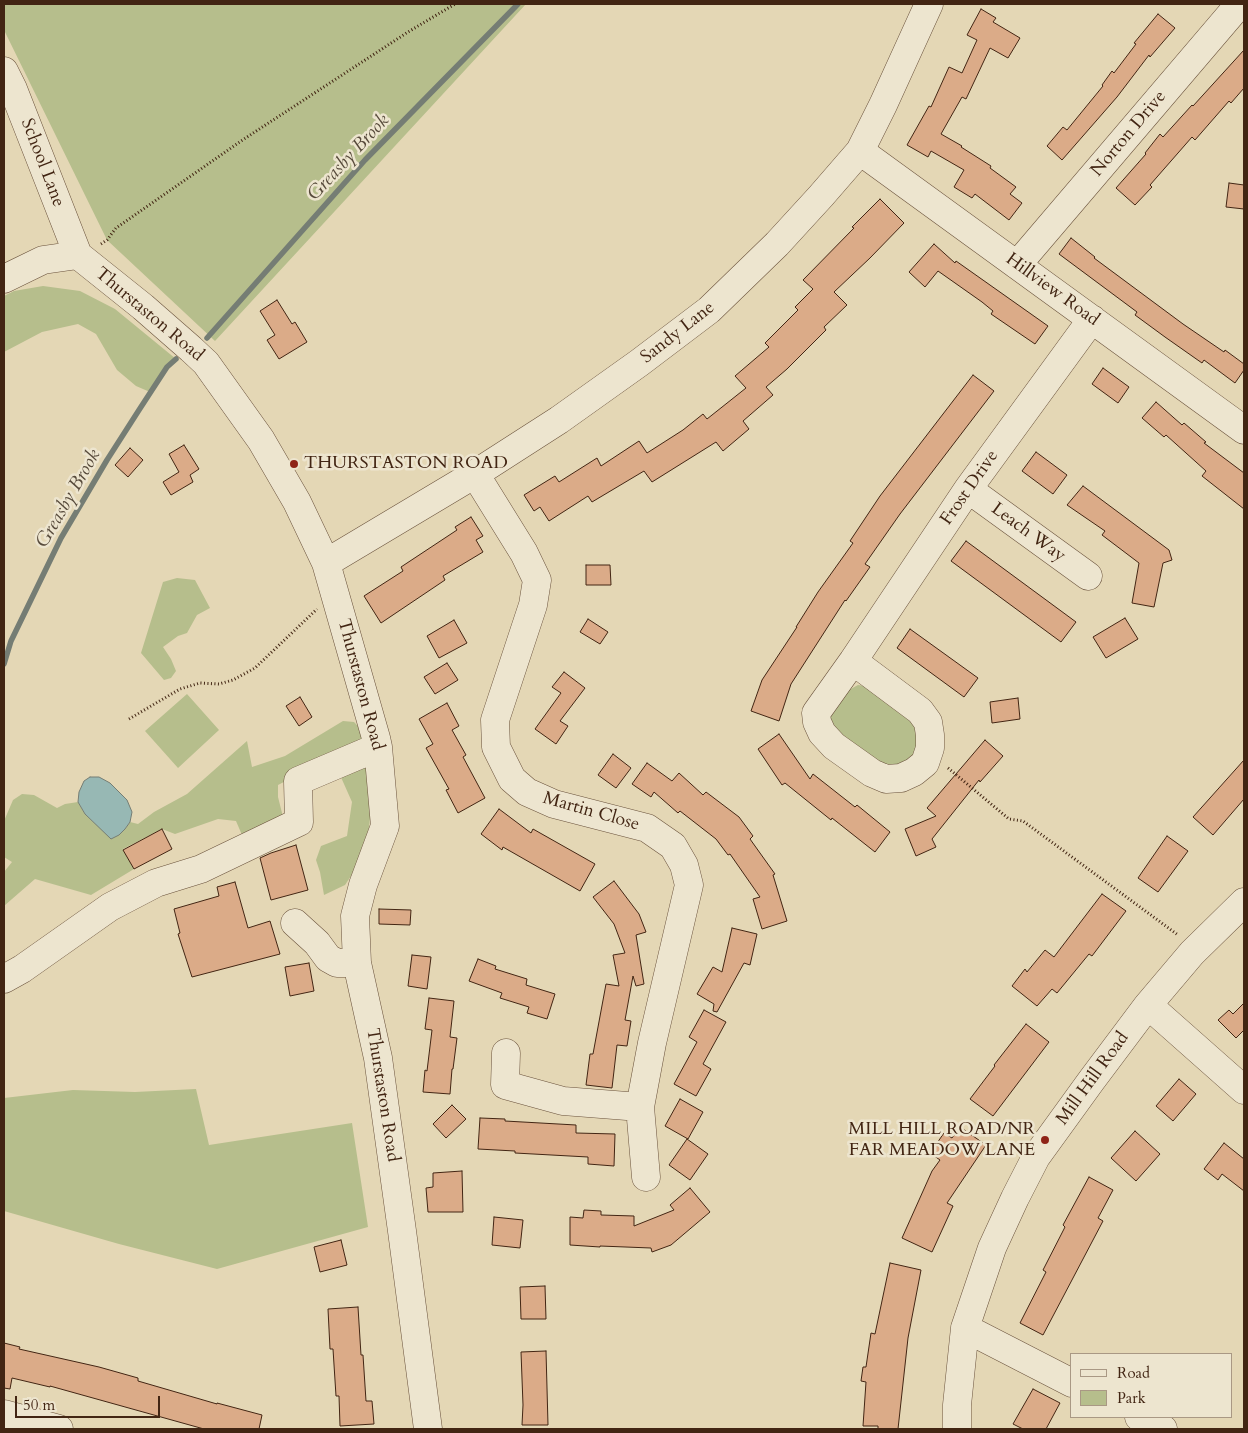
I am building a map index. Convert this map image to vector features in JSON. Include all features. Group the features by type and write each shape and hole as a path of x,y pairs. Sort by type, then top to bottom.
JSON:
{"street":[{"name":"Sandy Lane","path":"326,564 475,474 567,414 709,310 777,244 860,151 929,4"},
{"name":"Norton Drive","path":"1017,264 1237,7 1242,4"},
{"name":"School Lane","path":"4,71 13,89 78,256"},
{"name":"Hillview Road","path":"860,151 1244,430"},
{"name":"Thurstaston Road","path":"4,279 43,260 78,256 143,307 206,363 260,440 296,502 326,564 378,747 385,826 363,885 355,916 357,963 378,1058 428,1429"},
{"name":"Frost Drive","path":"929,752 925,762 914,772 901,778 886,779 872,773 834,746 822,733 817,722 816,713 968,489 1092,319"},
{"name":"Martin Close","path":"475,474 524,554 537,580 533,605 495,720 496,748 512,779 527,792 554,804 647,828 673,846 684,864 689,885 652,1043 640,1107 646,1178"},
{"name":"Leach Way","path":"968,489 1088,576"},
{"path":"853,661 920,711 928,722 930,735 929,752"},
{"path":"4,979 22,969 110,907 156,883 201,869 299,822 298,781 378,747"},
{"name":"Mill Hill Road","path":"957,1429 957,1405 965,1328 992,1248 1036,1157 1090,1081 1148,1005 1197,948 1244,902"},
{"path":"294,922 317,943 328,958 337,962 357,963"},
{"path":"1148,1005 1244,1090"},
{"path":"506,1052 505,1085 563,1101 640,1107"},
{"path":"965,1328 1070,1381"},
{"path":"4,1414 59,1429"},
{"path":"1141,1418 1163,1429"}],"path":[{"path":"78,256 107,240 116,228 241,141 408,32 456,4"},
{"path":"129,719 180,689 200,684 219,684 233,680 255,668 334,591"},
{"path":"929,752 1009,819 1022,821 1197,948"}],"green space":[{"path":"4,4 526,4 215,341 107,240 4,30"},
{"path":"43,286 80,291 115,309 176,359 167,367 150,392 136,386 117,370 96,334 78,324 42,332 4,352 4,296 14,291"},
{"path":"177,578 195,580 210,608 197,615 187,633 178,636 163,647 176,671 171,678 164,680 141,653 163,582"},
{"path":"858,685 873,687 922,731 920,756 892,771 830,727 830,712 847,691"},
{"path":"187,694 219,730 178,768 145,731"},
{"path":"343,721 354,722 360,728 364,744 371,809 368,837 355,870 345,885 324,895 316,860 321,846 347,836 352,802 332,757 278,785 278,797 284,821 251,856 236,821 218,819 175,834 162,829 123,849 134,869 91,895 35,879 4,906 4,872 12,862 4,857 4,821 13,800 22,794 34,795 57,808 65,804 78,802 85,814 95,823 125,829 130,822 138,824 154,812 187,794 247,741 252,767 285,756"},
{"path":"196,1089 209,1145 352,1123 368,1227 217,1269 119,1244 4,1211 4,1098 73,1090 135,1092"}],"water":[{"path":"90,777 99,777 110,783 127,800 132,812 130,822 125,829 111,839 85,814 78,802 79,792 84,781"}],"building":[{"path":"981,9 996,18 993,22 1020,38 1008,58 990,48 966,99 962,97 941,134 991,166 990,168 1016,187 1010,194 1022,203 1009,220 975,194 972,198 954,187 964,170 931,151 928,157 907,145 929,106 931,107 949,67 962,73 977,40 967,35"},
{"path":"1158,14 1175,28 1150,57 1149,55 1117,97 1062,160 1047,146 1063,127 1067,130 1103,86 1112,71 1114,73 1136,44 1134,43"},
{"path":"1244,50 1244,88 1231,103 1229,101 1195,140 1192,137 1135,205 1116,188 1146,154 1160,134 1163,137"},
{"path":"1229,183 1244,185 1244,209 1226,207"},
{"path":"880,199 904,223 834,292 847,305 824,327 826,330 766,387 773,395 743,421 749,429 723,451 716,442 652,482 644,471 592,502 588,496 549,521 540,507 534,511 524,495 555,476 559,482 597,458 601,466 639,441 647,453 683,430 703,414 707,419 746,388 735,376 769,347 765,343 798,310 795,307 813,289 803,280"},
{"path":"1071,238 1094,258 1183,324 1244,364 1244,370 1235,383 1204,360 1202,363 1165,337 1135,315 1137,312 1059,254"},
{"path":"934,244 955,263 956,261 1048,326 1035,344 991,314 993,311 982,302 938,271 925,287 909,272"},
{"path":"277,300 292,324 295,322 307,342 279,359 267,340 275,335 260,311"},
{"path":"1103,368 1129,387 1118,403 1092,384"},
{"path":"973,375 994,391 900,514 865,564 870,567 845,600 791,684 779,721 751,711 762,680 818,592 853,543 850,541 880,496"},
{"path":"1156,402 1182,425 1184,423 1206,442 1204,443 1244,473 1244,509 1202,476 1206,471 1166,435 1164,437 1142,418"},
{"path":"184,445 199,469 190,475 193,482 171,495 163,482 179,472 169,454"},
{"path":"130,448 143,460 128,477 115,465"},
{"path":"1036,452 1067,475 1053,494 1022,471"},
{"path":"1083,486 1169,550 1172,560 1163,563 1154,607 1132,603 1139,563 1102,535 1105,531 1067,505"},
{"path":"471,517 483,536 476,540 483,552 443,576 445,580 381,623 364,596 403,571 401,567 457,530 455,527"},
{"path":"966,541 1076,622 1061,642 951,561"},
{"path":"586,565 610,565 611,585 586,585"},
{"path":"1125,618 1138,639 1106,658 1093,637"},
{"path":"588,619 608,632 600,644 580,632"},
{"path":"454,620 467,643 439,658 427,636"},
{"path":"910,629 978,678 964,697 897,648"},
{"path":"447,663 458,680 435,694 424,677"},
{"path":"564,672 585,688 560,721 568,726 556,744 535,729 561,693 552,687"},
{"path":"300,697 312,717 299,726 286,706"},
{"path":"1018,698 1020,719 992,723 990,702"},
{"path":"447,703 459,726 452,730 466,755 463,757 485,798 458,813 446,790 449,789 426,748 433,744 419,719"},
{"path":"779,734 810,779 813,774 855,807 857,805 890,832 875,852 785,783 782,785 758,749"},
{"path":"985,740 1003,756 980,782 979,780 932,839 936,847 916,856 905,829 936,816 927,808"},
{"path":"613,754 631,768 616,788 598,775"},
{"path":"1244,760 1244,799 1213,835 1193,817"},
{"path":"647,763 672,781 679,773 703,795 706,792 739,817 753,836 750,839 775,874 773,875 787,921 762,929 753,899 760,897 730,854 728,855 716,839 680,811 678,813 654,792 651,797 632,784"},
{"path":"499,809 531,833 533,829 595,864 580,891 503,847 502,850 481,834"},
{"path":"162,829 172,849 134,869 123,850"},
{"path":"1167,836 1188,851 1158,892 1138,878"},
{"path":"296,845 308,890 271,900 260,858"},
{"path":"614,881 639,914 646,932 636,935 644,984 636,986 633,976 625,1020 631,1021 627,1046 617,1045 612,1088 586,1085 590,1054 593,1054 606,984 619,986 613,955 625,953 614,924 593,897"},
{"path":"235,882 248,928 270,921 280,954 192,977 178,934 180,933 174,909 219,896 217,887"},
{"path":"1102,894 1126,911 1092,956 1089,954 1057,993 1052,989 1037,1006 1012,986 1025,969 1027,972 1045,950 1054,957"},
{"path":"379,909 411,910 410,925 379,924"},
{"path":"732,928 757,934 750,965 744,963 717,1012 713,1011 714,1004 697,994 713,967 722,972"},
{"path":"412,955 431,957 427,989 408,986"},
{"path":"478,959 496,966 495,969 527,979 526,985 555,994 547,1019 527,1013 529,1007 500,998 502,993 469,981"},
{"path":"309,963 314,991 290,996 285,967"},
{"path":"429,998 454,1001 450,1037 457,1038 450,1094 423,1092 432,1030 425,1029"},
{"path":"1244,1003 1244,1030 1236,1038 1218,1020 1229,1010 1233,1014"},
{"path":"704,1010 726,1022 703,1064 711,1069 696,1096 674,1084 697,1042 689,1037"},
{"path":"1026,1024 1049,1042 993,1116 970,1099"},
{"path":"1179,1079 1196,1094 1173,1121 1156,1106"},
{"path":"680,1099 703,1112 688,1139 665,1126"},
{"path":"452,1105 466,1119 446,1138 433,1124"},
{"path":"480,1118 576,1125 576,1133 615,1134 614,1166 588,1164 588,1157 478,1149"},
{"path":"960,1127 986,1145 947,1203 953,1206 932,1252 902,1238 932,1171 940,1160 930,1153 944,1133 952,1138"},
{"path":"1135,1131 1160,1154 1136,1181 1111,1158"},
{"path":"687,1139 708,1154 690,1180 669,1165"},
{"path":"1224,1143 1244,1159 1244,1191 1222,1174 1218,1180 1204,1169"},
{"path":"462,1171 463,1212 428,1212 426,1188 433,1187 433,1173"},
{"path":"1089,1177 1113,1190 1098,1218 1103,1221 1043,1335 1020,1323 1046,1272 1043,1270 1065,1227 1063,1225"},
{"path":"690,1188 710,1212 671,1245 652,1252 651,1248 570,1245 570,1217 583,1218 584,1210 601,1211 601,1215 634,1216 634,1226 674,1210 670,1205"},
{"path":"494,1217 523,1220 520,1248 492,1245"},
{"path":"341,1240 347,1265 320,1272 314,1247"},
{"path":"890,1263 921,1270 908,1338 898,1429 878,1429 878,1426 863,1426 866,1382 861,1381 863,1367 866,1367 871,1333 875,1334"},
{"path":"545,1286 546,1319 521,1319 520,1287"},
{"path":"358,1307 366,1401 372,1401 374,1424 340,1426 339,1396 336,1396 333,1349 330,1349 328,1309"},
{"path":"4,1343 20,1347 19,1349 99,1367 138,1378 138,1381 262,1415 259,1429 204,1429 50,1386 12,1378 10,1389 4,1388"},
{"path":"546,1351 548,1425 522,1425 521,1352"},
{"path":"1033,1389 1060,1403 1046,1429 1023,1429 1013,1424"}],"waterway":[{"name":"Greasby Brook","path":"207,338 365,160 518,4"},
{"name":"Greasby Brook","path":"4,664 11,641 61,538 139,410 167,367 176,359"}],"place":[{"name":"THURSTASTON ROAD","path":"294,464"},
{"name":"MILL HILL ROAD/NR FAR MEADOW LANE","path":"1045,1140"}]}
